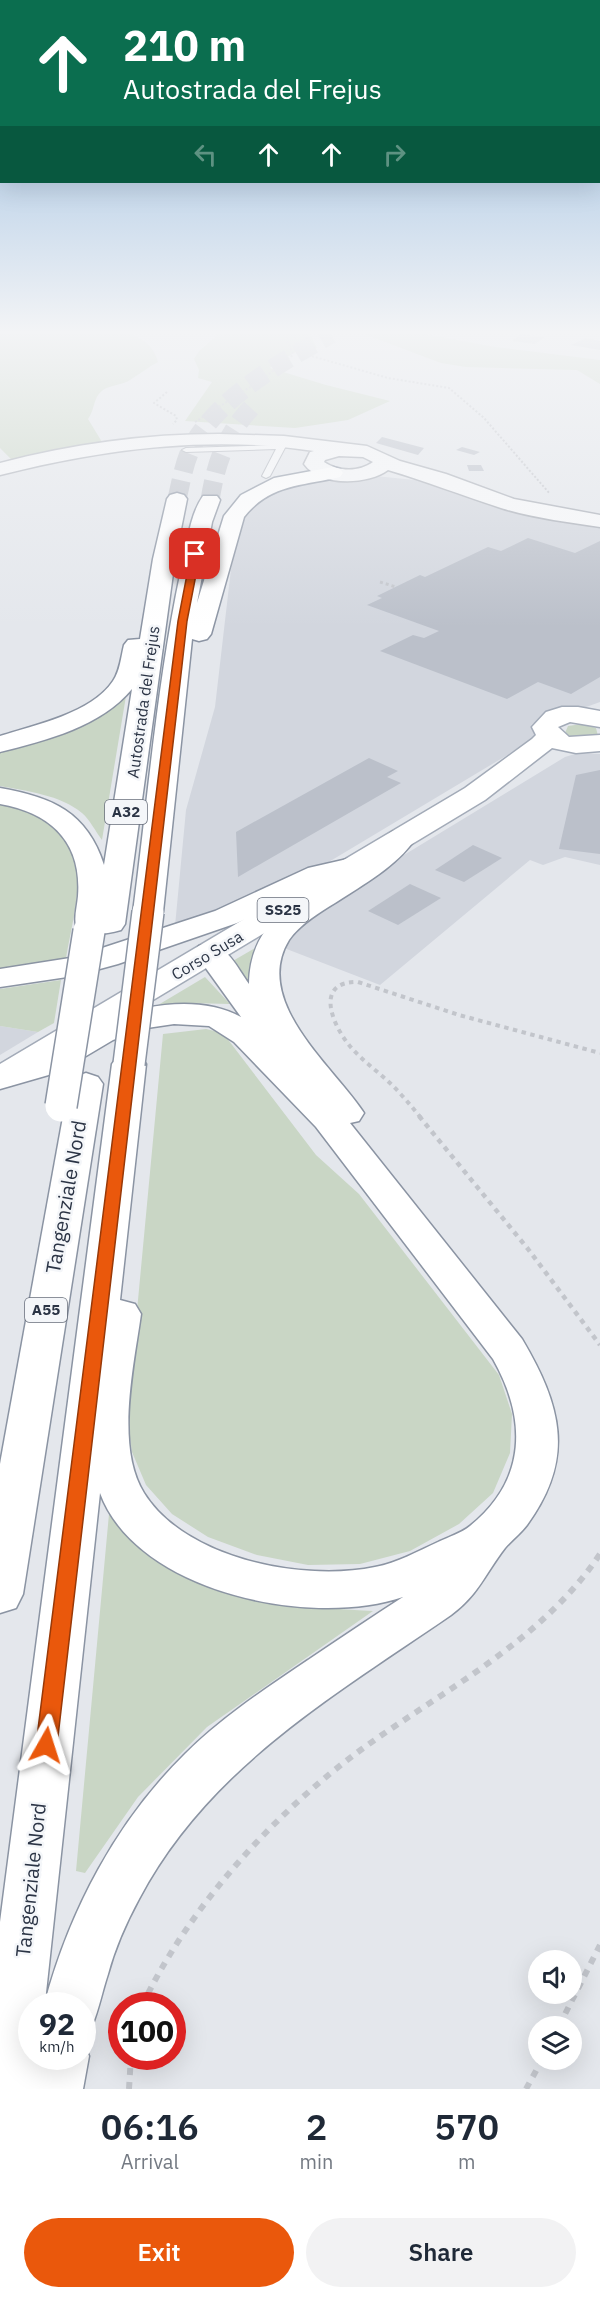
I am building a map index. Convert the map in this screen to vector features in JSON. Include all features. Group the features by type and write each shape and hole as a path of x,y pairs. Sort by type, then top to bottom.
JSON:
{"main road":[{"path":"172,704 192,675 199,632 234,516 248,499 272,486 289,480 333,473"},
{"name":"Autostrada del Frejus","path":"99,928 164,559 177,499"},
{"name":"Autostrada del Frejus","path":"129,1064 186,600 202,522 210,500"},
{"path":"2,743 64,724 85,714 109,699 124,684 138,640 148,581 164,559"},
{"name":"SS25","path":"589,744 564,743 549,736 545,727 552,719 567,714 596,714"},
{"name":"Corso Susa","path":"0,1079 475,794 490,779 537,750 549,736"},
{"name":"Corso Susa","path":"475,794 505,785 565,750 589,744"},
{"path":"0,796 35,803 56,813 72,827 84,844 90,863 99,928"},
{"path":"402,838 373,865 305,911 274,940 264,963 264,983 270,1005 284,1033 350,1117 422,1238"},
{"path":"0,978 74,967 107,957 226,917 318,874 356,866"},
{"name":"Tangenziale Nord","path":"0,1594 4,1546 69,1176 74,1095 99,928"},
{"path":"210,953 312,1089 328,1119"},
{"path":"0,1079 50,1063 107,1031 128,1023 160,1017 195,1015 214,1017 230,1023 246,1035 328,1119 508,1349 524,1375 535,1404 539,1431 537,1459 528,1487 511,1513 487,1539 456,1584 241,1736 202,1772 161,1818 117,1885 93,1940 76,1992"},
{"name":"Tangenziale Nord","path":"7,2089 129,1064"},
{"path":"110,1213 126,1266 108,1430 112,1469 126,1502 149,1531 181,1554 224,1574 271,1585 320,1591 362,1589 396,1581 487,1539"},
{"path":"54,2089 58,2070"}],"street":[{"path":"0,469 79,451 159,441 186,445 299,442 338,450 375,454 377,467"},
{"path":"278,444 303,450 314,460 318,468 333,473 352,474 377,467 451,484 508,504 600,521"},
{"path":"314,460 322,454 338,450"}],"lane":[{"path":"266,476 278,444"}],"path":[{"path":"159,441 167,431"},
{"path":"186,445 187,431"},
{"path":"495,431 566,516"},
{"path":"380,582 396,587"},
{"path":"600,1053 459,1015 348,980 339,983 332,991 329,1000 346,1040 394,1086 541,1265 600,1345"},
{"path":"149,1992 162,1966 201,1910 256,1845 321,1782 517,1642 556,1608 600,1554"},
{"path":"564,2016 600,1945"},
{"path":"129,2089 130,2070"},
{"path":"526,2089 536,2070"}],"shaded area":[{"path":"375,476 425,481 528,513 600,528 600,702 578,710 547,715 531,725 535,730 529,742 312,872 175,926 186,810 215,707 231,569 242,520 250,506 261,496 311,479"},
{"path":"578,753 600,754 600,865 565,857 543,865 530,860 380,985 284,948 292,934 312,916 353,886 565,757"},
{"path":"0,1026 38,1032 0,1055"}],"green space":[{"path":"0,431 96,431 102,442 12,460 0,448"},
{"path":"126,696 102,840 85,816 74,807 54,798 0,786 0,750 109,708"},
{"path":"582,724 596,728 598,736 573,738 565,733 568,726"},
{"path":"0,802 32,811 53,823 67,838 75,855 78,874 77,895 66,959 26,967 0,969"},
{"path":"262,944 260,1006 231,962"},
{"path":"205,977 230,1004 188,1003 153,1008"},
{"path":"61,980 54,1023 38,1032 0,1026 0,989"},
{"path":"206,1029 223,1033 316,1155 359,1194 499,1375 512,1414 510,1453 493,1493 459,1524 410,1551 360,1564 308,1565 257,1555 208,1537 172,1514 146,1485 132,1452 127,1417 163,1034"},
{"path":"109,1514 144,1551 169,1568 196,1581 253,1599 313,1607 373,1611 207,1727 138,1797 85,1873 76,1871"}],"building":[{"path":"382,437 424,448 418,455 376,443"},
{"path":"462,447 480,452 474,455 456,450"},
{"path":"467,465 481,465 484,471 469,471"},
{"path":"528,538 575,553 600,541 600,677 571,694 538,682 507,699 380,651 413,635 424,638 439,631 367,605 382,598 377,596 420,575 425,577 488,547 501,551"},
{"path":"369,758 398,771 387,777 401,783 238,877 236,832"},
{"path":"600,770 600,854 559,849 576,775"},
{"path":"473,845 502,858 464,882 435,870"},
{"path":"410,884 441,898 398,925 368,911"}],"tunnel":[{"path":"177,499 184,467 202,431"},
{"path":"210,500 215,474 233,431"}],"route":[{"path":"46,1745 174,683 182,621 195,554"}]}
